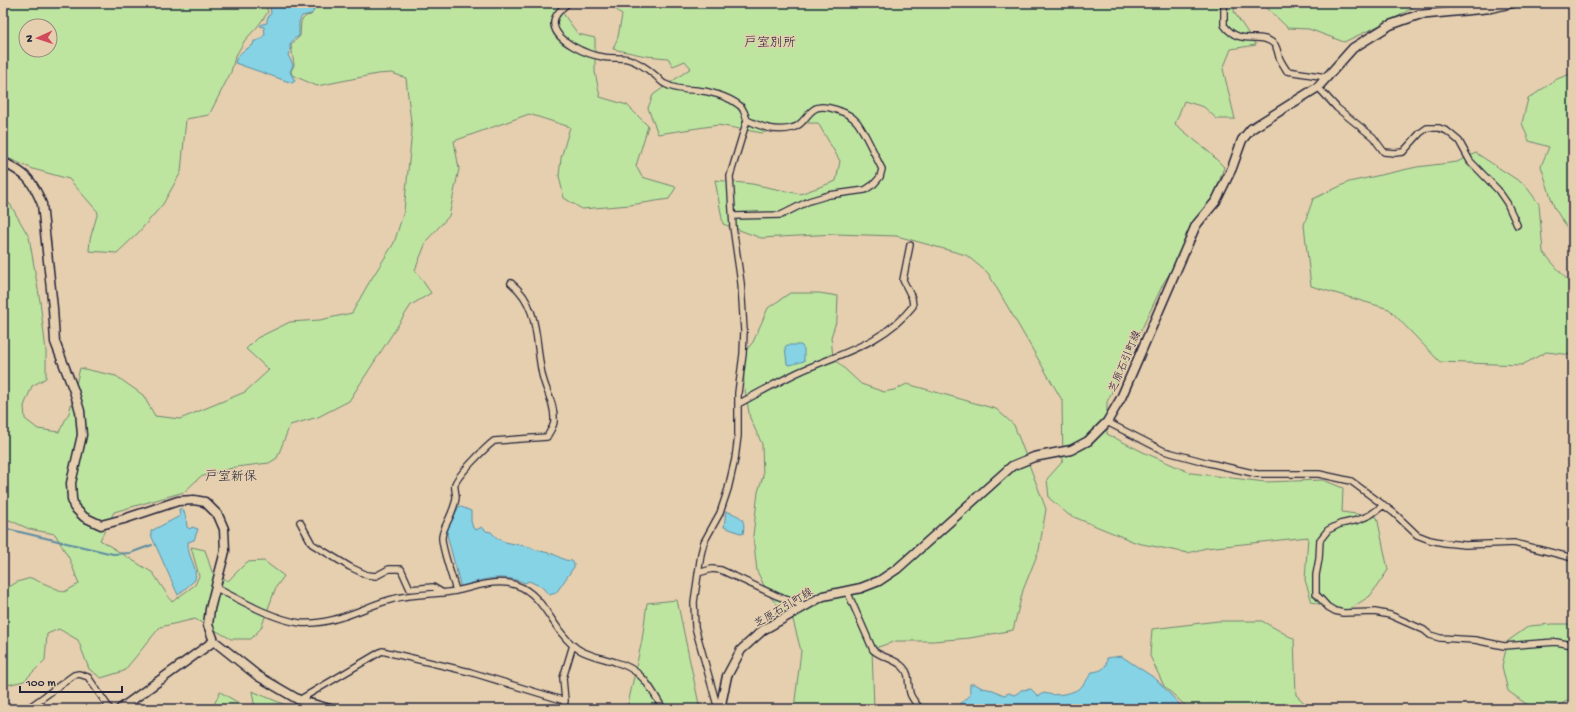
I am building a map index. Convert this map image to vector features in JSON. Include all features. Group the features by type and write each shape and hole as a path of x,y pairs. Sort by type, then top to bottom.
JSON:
{"main road":[{"name":"芝原石引町線","path":"719,709 727,676 741,650 763,630 822,596 861,588 879,581 896,569 1012,466 1034,457 1071,450 1088,441 1107,422 1121,398 1186,244 1196,224 1216,201 1232,168 1242,140 1251,129 1318,87 1353,48 1390,25 1418,15 1491,8 1513,3"},
{"path":"3,162 24,174 36,190 42,204 53,301 55,342 80,411 81,442 71,484 74,507 84,517 101,525 124,519 178,500 205,502 218,515 224,529 225,551 210,609 208,625 214,641 258,676 299,700 330,709"},
{"path":"120,709 214,641"}],"street":[{"path":"568,3 557,14 553,22 555,30 564,40 590,54 603,57 627,59 638,63 649,70 665,84 685,90 696,90 720,96 739,105 748,120 756,124 779,130 793,128 800,125 814,109 825,107 843,112 857,122 882,169 880,177 864,190 829,195 809,202 781,215 733,216"},
{"path":"1224,3 1224,25 1234,35 1246,38 1269,40 1276,46 1287,71 1326,77"},
{"path":"1318,87 1337,108 1373,137 1384,152 1403,152 1420,132 1427,128 1439,128 1447,131 1459,141 1470,161 1498,190 1507,203 1518,225"},
{"path":"719,709 695,627 694,602 700,554 704,542 720,513 728,489 735,460 738,436 738,404 744,331 741,283 733,227 730,176 748,120"},
{"path":"738,404 795,374 854,350 896,326 913,306 912,298 903,280 910,246"},
{"path":"456,591 442,538 456,498 455,485 462,472 482,454 487,446 494,441 546,437 554,422 553,404 542,373 535,320 530,306 517,287 512,283"},
{"path":"1107,422 1164,451 1210,463 1257,474 1319,474 1351,481 1384,505 1417,534 1430,540 1465,545 1514,543 1573,558"},
{"path":"1384,505 1370,515 1358,520 1340,524 1328,530 1320,540 1316,575 1316,594 1328,607 1343,613 1375,612 1390,615 1420,628 1430,635 1440,638 1475,640 1504,646 1556,642 1573,645"},
{"path":"300,522 312,544 366,575 376,576 389,569 401,569 410,589 433,587 443,593"},
{"path":"698,572 712,569 721,570 777,596 804,606"},
{"path":"216,588 259,609 288,620 301,623 341,618 394,598 456,591 483,584 515,584 526,589 536,597 567,641 589,655 617,662 634,670 644,678 663,709"},
{"path":"847,591 873,650 879,656 894,660 903,667 909,676 910,694 920,709"},
{"path":"563,709 565,701 563,678 573,645"},
{"path":"299,700 382,650 470,672 565,701"},
{"path":"27,709 74,675 79,674 88,677 110,709"}],"green space":[{"path":"3,3 274,3 266,7 268,12 245,40 235,57 231,72 209,115 186,119 181,172 163,204 138,233 117,253 89,251 90,239 98,212 69,179 33,169 3,156"},
{"path":"309,3 560,3 559,8 578,34 595,38 595,72 600,97 627,105 648,126 636,166 642,177 676,187 669,199 630,205 582,209 564,198 559,176 561,158 570,127 529,114 454,141 459,169 449,216 427,240 415,270 431,293 411,305 349,401 318,417 290,425 277,458 269,463 236,467 200,477 184,492 114,512 100,540 153,573 172,602 195,585 199,576 191,547 205,550 212,572 228,581 247,562 264,561 284,576 276,587 261,628 251,639 231,639 195,619 160,627 124,671 101,678 89,669 78,640 59,629 47,634 45,660 24,681 3,686 3,591 17,582 31,578 64,592 79,584 70,560 55,534 29,529 3,517 3,201 10,204 29,237 40,301 46,351 46,378 32,386 24,406 25,419 38,429 59,432 69,413 80,368 116,376 143,395 155,416 180,419 245,392 269,370 246,349 257,338 290,322 320,320 352,313 394,243 404,211 412,131 406,78 392,73 377,74 317,86 292,75 291,71 294,65 291,45 300,36 301,21 306,16 311,15 314,10"},
{"path":"609,3 1122,3 1172,5 1174,3 1235,3 1234,12 1256,45 1231,49 1223,69 1235,119 1217,119 1204,107 1184,101 1175,124 1209,152 1224,167 1206,220 1164,282 1107,402 1107,434 1191,473 1265,482 1323,480 1343,488 1342,512 1377,517 1388,570 1370,596 1345,612 1312,602 1305,580 1308,537 1206,548 1188,553 1137,543 1069,515 1049,498 1047,479 1063,461 1062,400 988,273 966,255 897,236 835,234 761,238 723,224 715,180 752,184 800,194 836,181 840,161 818,123 796,123 762,133 718,125 658,134 648,108 653,95 691,68 685,61 673,66 668,58 646,56 613,49 618,37 622,15"},
{"path":"1257,3 1420,3 1399,16 1344,42 1309,29 1288,28 1265,6"},
{"path":"1573,73 1573,230 1567,228 1554,207 1541,166 1549,147 1529,141 1522,123 1528,99 1557,79"},
{"path":"1476,153 1525,185 1539,204 1543,252 1569,282 1573,280 1573,355 1546,352 1522,365 1440,362 1389,309 1311,286 1304,225 1313,199 1349,182 1417,167 1457,162"},
{"path":"790,293 819,293 838,296 837,319 831,337 833,358 861,384 884,392 894,390 907,384 996,409 1014,425 1046,509 1039,550 1023,590 1013,630 970,638 933,641 896,641 872,649 874,709 794,709 801,651 793,620 769,596 757,571 753,536 758,492 763,476 762,444 750,418 744,384 743,354 753,342 768,308"},
{"path":"677,600 700,709 614,709 628,704 642,640 647,603"},
{"path":"1218,621 1262,621 1294,639 1296,695 1311,709 1189,709 1164,686 1150,656 1152,629"},
{"path":"1573,624 1573,697 1560,705 1532,708 1508,691 1502,666 1508,641 1529,626"},
{"path":"252,691 295,709 255,709"},
{"path":"220,692 244,706 242,709 212,709"}],"water":[{"path":"277,3 306,3 314,11 311,14 302,16 299,22 299,36 294,39 290,45 288,55 293,65 290,72 295,81 292,83 235,63 236,59 244,50 253,45 254,41 260,39 265,34 264,27 260,26 267,23 267,19 271,13 270,6"},
{"path":"787,345 801,345 804,349 804,361 790,365 787,364 785,347"},
{"path":"459,506 471,511 471,521 473,528 476,530 482,527 505,542 530,547 553,554 565,560 572,561 574,567 556,593 549,595 542,587 529,581 525,583 517,580 501,578 493,578 476,582 461,588 447,535 448,528"},
{"path":"179,509 183,509 187,527 190,529 192,527 198,529 194,540 188,542 189,553 196,575 195,580 178,595 151,535 151,531 180,516"},
{"path":"726,511 741,518 744,524 743,534 724,527"},
{"path":"1121,656 1156,679 1184,709 960,709 960,703 970,695 970,684 975,684 982,688 993,690 1004,695 1009,693 1014,695 1021,690 1031,689 1038,696 1044,693 1054,695 1065,694 1076,691 1080,688 1092,672 1103,669 1106,665 1107,658"}],"waterway":[{"path":"3,528 113,554 130,553 152,545"}],"district":[{"name":"戸室別所","path":"770,41"},
{"name":"戸室新保","path":"231,475"}]}
